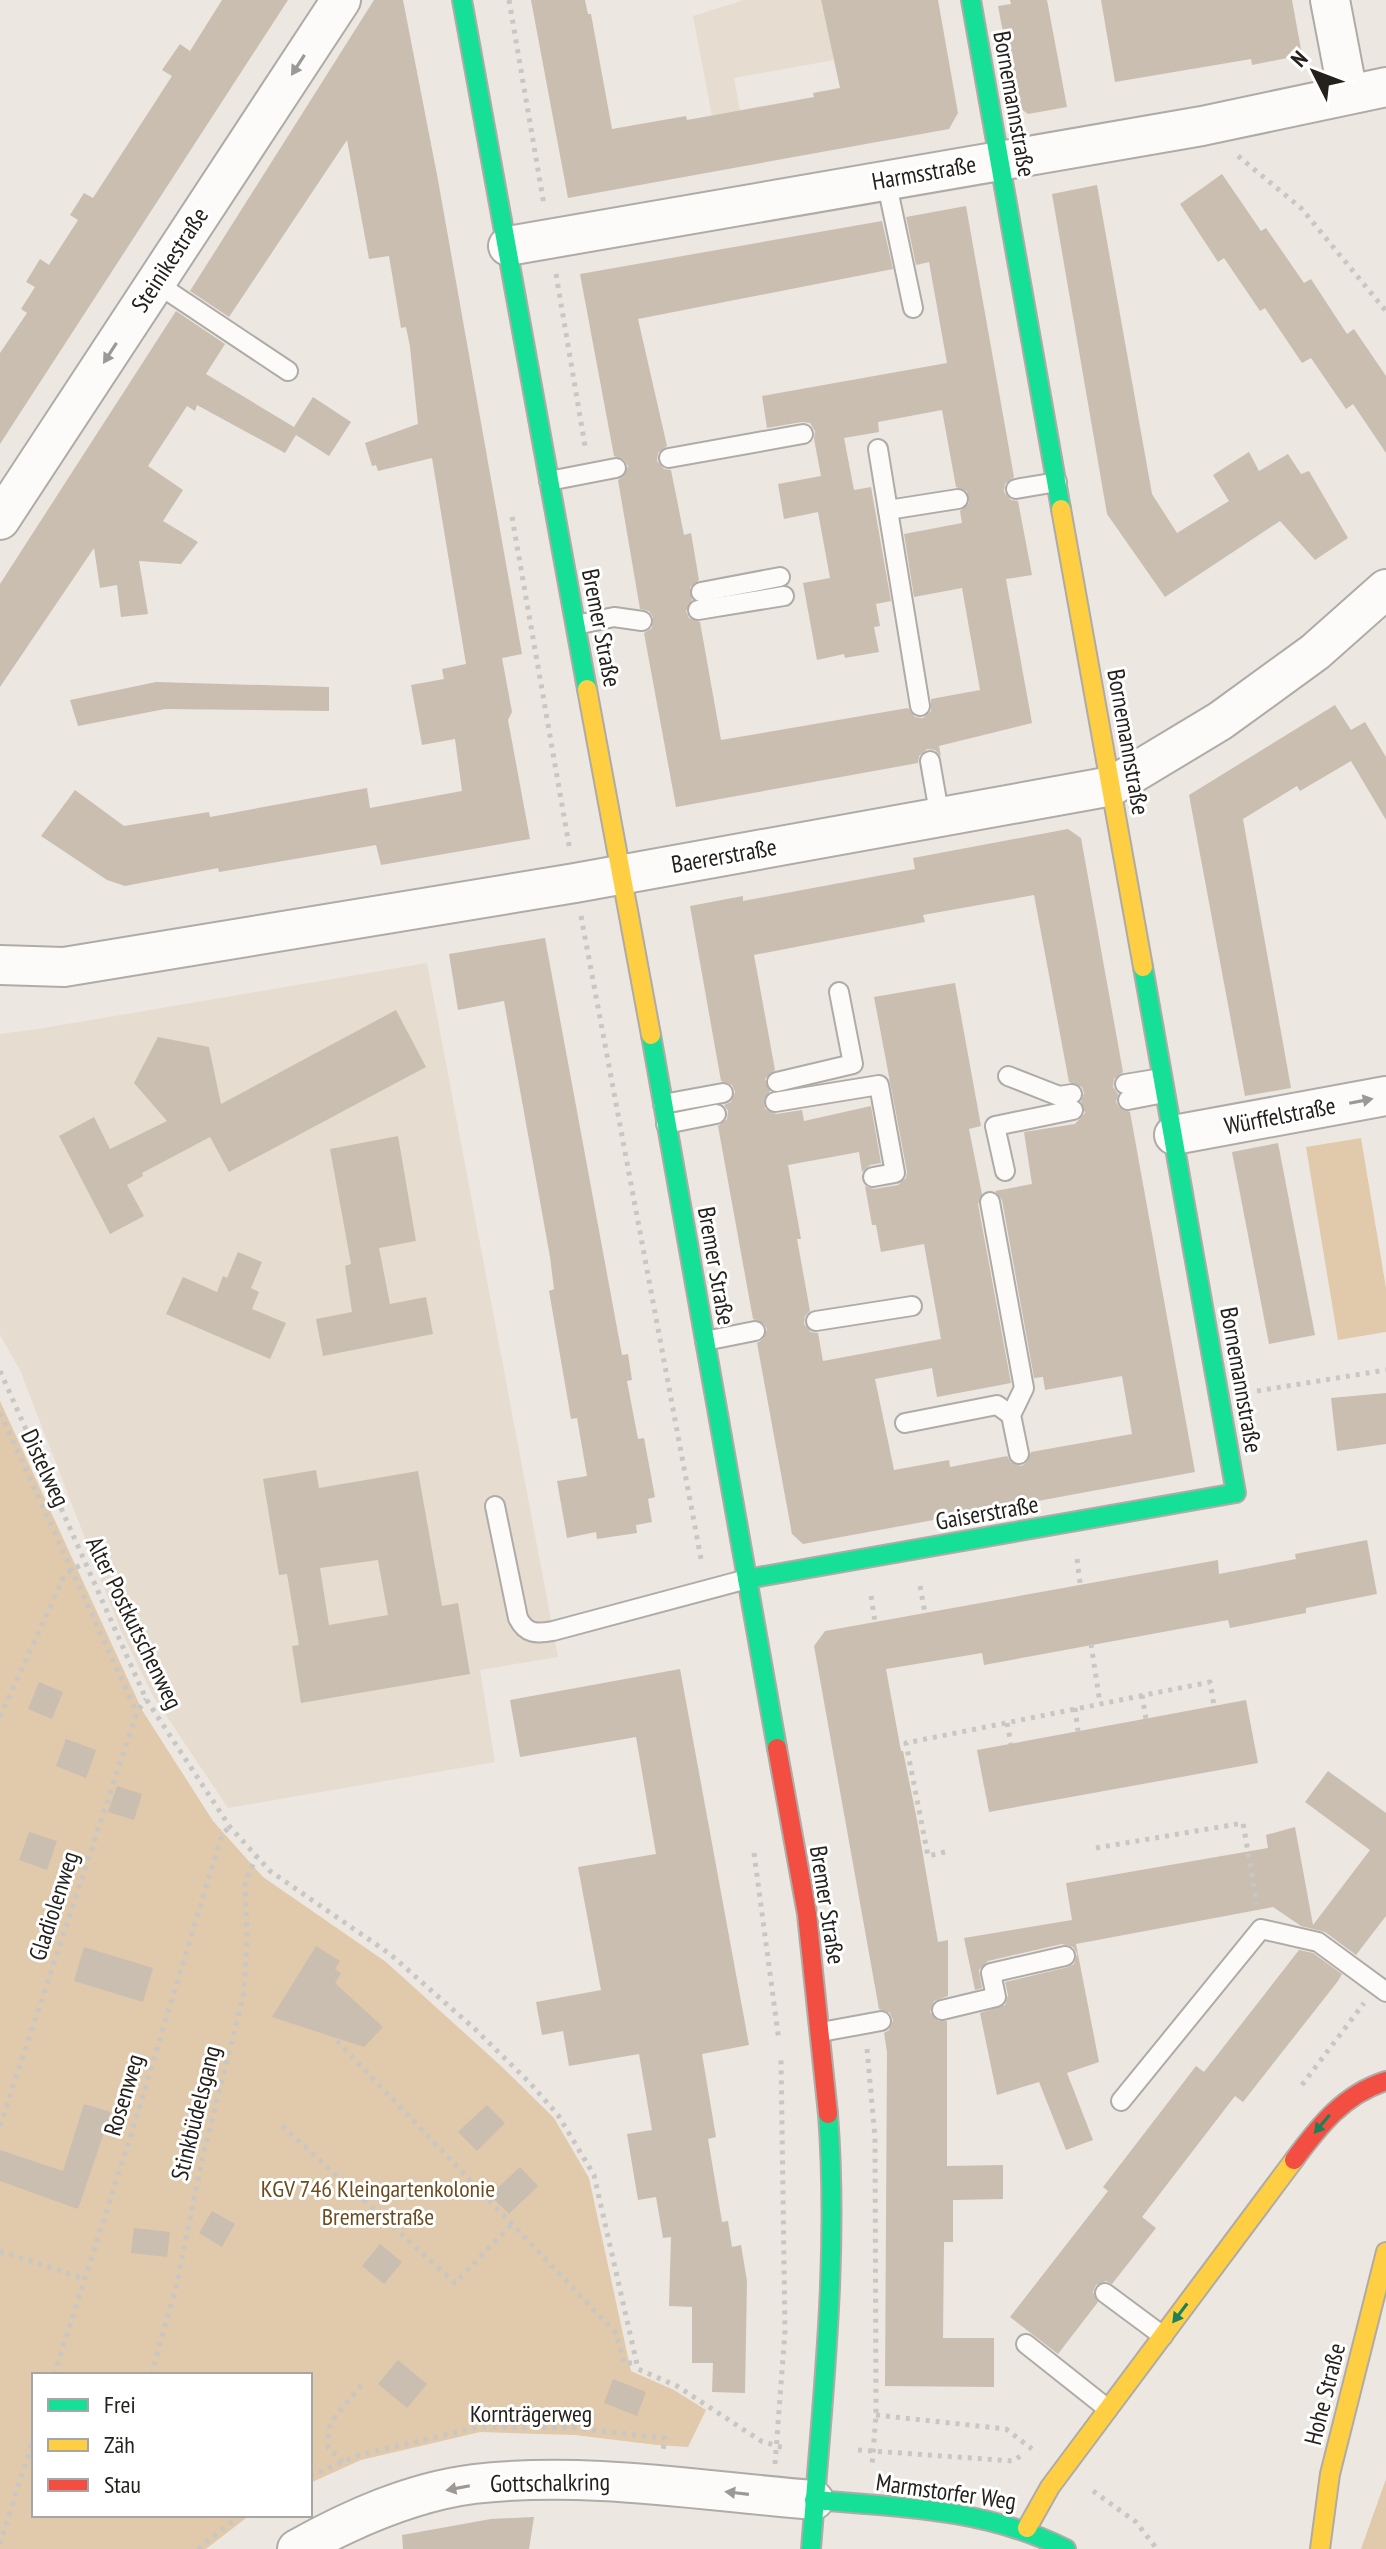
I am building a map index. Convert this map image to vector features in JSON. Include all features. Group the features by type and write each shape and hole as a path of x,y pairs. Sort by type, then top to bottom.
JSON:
{"main road":[{"name":"Bremer Straße","path":"462,0 622,874 807,1914 821,2032 832,2194 828,2326 811,2549"},
{"name":"Bornemannstraße","path":"971,0 1236,1493"},
{"name":"Gaiserstraße","path":"747,1579 1032,1523 1236,1493"},
{"path":"1027,2528 1039,2503 1063,2469 1310,2138 1336,2108 1375,2084 1386,2081"},
{"name":"Hohe Straße","path":"1320,2549 1330,2474 1386,2252"},
{"name":"Marmstorfer Weg","path":"814,2500 991,2518 1027,2528 1066,2549"}],"street":[{"name":"Steinikestraße","path":"0,520 341,0"},
{"path":"1330,0 1348,94"},
{"name":"Harmsstraße","path":"508,246 1202,126 1386,87"},
{"name":"Baererstraße","path":"0,965 64,967 622,874 1112,786 1220,721 1315,652 1386,589"},
{"name":"Würffelstraße","path":"1174,1135 1386,1096"},
{"name":"Gottschalkring","path":"297,2549 384,2508 473,2484 564,2481 657,2483 814,2500"}],"lane":[{"path":"886,180 913,308"},
{"path":"156,283 288,371"},
{"path":"669,458 803,434"},
{"path":"878,449 920,706"},
{"path":"549,481 616,468"},
{"path":"1016,489 1057,482"},
{"path":"888,510 958,499"},
{"path":"780,577 700,601 784,596"},
{"path":"576,625 640,612"},
{"path":"930,761 940,818"},
{"path":"777,1082 853,1064 839,992"},
{"path":"1005,1171 995,1126 1072,1102 1008,1076"},
{"path":"775,1102 879,1085 895,1173 873,1177"},
{"path":"1127,1092 1165,1085"},
{"path":"663,1104 723,1093"},
{"path":"666,1124 716,1114"},
{"path":"990,1202 1024,1388 1011,1415 1019,1454"},
{"path":"816,1321 912,1306"},
{"path":"705,1341 755,1331"},
{"path":"905,1423 997,1405 1011,1415"},
{"path":"495,1506 518,1618 531,1633 553,1631 747,1579"},
{"path":"1121,2101 1261,1929 1318,1942 1386,1992"},
{"path":"942,2010 996,1997 991,1973 1065,1956"},
{"path":"821,2032 881,2021"},
{"path":"1105,2293 1163,2336"},
{"path":"1026,2344 1108,2409"}],"path":[{"path":"509,0 589,473"},
{"path":"1202,126 1301,208 1386,311"},
{"path":"580,909 707,1589"},
{"path":"1219,1397 1386,1370"},
{"name":"Alter Postkutschenweg","path":"0,1371 146,1699 230,1827 270,1871 390,1954 476,2030 558,2115 594,2175 636,2362"},
{"name":"Distelweg","path":"0,1413 137,1712"},
{"path":"0,1717 65,1574 84,1563"},
{"path":"1091,1644 1100,1703"},
{"path":"945,1852 928,1856 908,1766 906,1743 1210,1682 1214,1706"},
{"path":"1142,1695 1146,1719"},
{"name":"Gladiolenweg","path":"0,2126 137,1712 146,1699"},
{"path":"1075,1708 1078,1731"},
{"path":"1007,1723 1011,1744"},
{"path":"1096,1848 1243,1823 1261,1929"},
{"name":"Rosenweg","path":"55,2373 219,1844 223,1833 230,1827"},
{"path":"752,1842 781,2069 785,2331 772,2497"},
{"name":"Stinkbüdelsgang","path":"152,2373 176,2287 203,2155 244,1993 247,1939 245,1882 256,1858"},
{"path":"337,2041 616,2333 624,2364 636,2362 638,2369 677,2386 761,2441 776,2447"},
{"path":"282,2126 455,2283 513,2223"},
{"path":"0,2251 85,2279"},
{"path":"343,2462 328,2447 329,2428 364,2382"},
{"path":"874,2450 1013,2461 1031,2449 1006,2429 876,2415"},
{"name":"Kornträgerweg","path":"312,2475 359,2455 479,2427 575,2428 665,2438 657,2483"},
{"path":"0,2544 32,2443"},
{"path":"1063,2469 1136,2522 1157,2549"},
{"path":"198,2549 238,2517"}],"shaded area":[{"path":"744,0 821,0 834,60 734,78 740,111 712,116 693,16"},
{"path":"427,963 558,1657 480,1670 495,1762 228,1808 153,1696 120,1629 20,1370 0,1335 0,1034"}],"green space":[{"path":"1361,1138 1386,1288 1386,1332 1338,1340 1306,1147"},
{"name":"KGV 746 Kleingartenkolonie Bremerstraße","path":"0,1401 142,1710 213,1821 263,1877 386,1962 554,2118 589,2178 631,2371 674,2390 706,2410 688,2447 575,2435 480,2432 361,2460 312,2482 312,2373 32,2373 32,2517 247,2517 206,2549 0,2549"},
{"path":"1386,2479 1386,2549 1361,2549"}],"building":[{"path":"222,0 288,0 0,444 0,353 27,313 21,309 35,287 26,282 40,259 49,265 78,220 70,215 84,193 93,198 172,76 162,70 180,44 190,51"},
{"path":"374,0 403,0 438,180 522,654 502,658 512,712 508,720 530,839 381,865 376,845 219,872 218,868 125,886 107,880 41,836 75,790 124,826 209,812 210,817 367,788 370,808 462,791 455,739 422,745 411,685 444,679 442,669 466,664 432,458 378,471 376,465 372,466 365,443 418,424 410,347 406,327 401,328 389,256 369,259 347,140 229,317 190,291"},
{"path":"531,0 585,0 588,14 591,14 612,129 686,116 687,120 726,113 814,97 813,93 840,88 821,0 938,0 958,113 949,129 568,198"},
{"path":"1010,0 1047,0 1067,107 1028,114 1017,106 998,6 1011,4"},
{"path":"1101,0 1292,0 1302,55 1252,65 1251,59 1115,82"},
{"path":"1222,174 1261,231 1266,228 1304,283 1311,279 1347,334 1354,329 1386,376 1386,453 1353,404 1346,409 1311,358 1302,363 1265,308 1260,311 1224,258 1218,262 1180,204"},
{"path":"1097,185 1152,494 1177,533 1229,501 1213,475 1249,452 1259,471 1288,454 1301,474 1309,471 1348,538 1315,560 1280,521 1165,597 1107,514 1052,194"},
{"path":"966,206 1014,477 1005,484 1004,492 1011,500 1018,501 1032,575 1006,579 1032,723 939,746 941,756 935,750 927,749 919,756 918,763 676,807 644,633 652,628 653,617 649,611 640,609 618,480 624,476 628,466 624,460 614,456 580,274 882,221 893,269 638,319 667,446 658,453 657,461 664,469 671,470 684,535 691,533 699,580 690,587 692,600 686,611 689,618 700,622 721,740 908,708 915,717 923,718 931,711 931,699 980,690 962,588 914,597 904,534 962,523 960,511 969,503 967,491 956,487 942,410 878,422 879,432 844,438 854,490 871,487 891,601 876,604 880,626 874,627 879,652 845,658 844,654 817,660 803,583 830,578 818,512 784,519 778,484 821,476 815,431 810,423 802,422 767,428 762,396 947,363 929,262 916,265 906,217"},
{"path":"176,311 225,344 206,374 294,427 313,397 351,422 329,456 296,435 285,453 197,405 195,411 187,406 148,466 183,490 163,521 198,542 181,564 139,561 148,614 121,617 117,585 100,588 94,548 0,687 0,584"},
{"path":"156,682 329,687 329,711 165,709 78,726 70,700"},
{"path":"1335,705 1351,730 1365,722 1386,757 1386,820 1351,761 1300,791 1297,786 1243,819 1291,1088 1245,1096 1189,795"},
{"path":"1068,829 1081,838 1123,1072 1114,1079 1113,1087 1118,1094 1116,1102 1119,1107 1130,1112 1195,1472 803,1544 792,1534 757,1343 763,1339 767,1329 763,1323 753,1319 718,1126 727,1119 728,1111 724,1105 731,1102 735,1092 732,1085 721,1081 690,906 743,896 743,901 915,869 913,858","holes":["1034,895 1069,1082 1082,1087 1084,1093 1081,1101 1085,1113 1075,1124 1024,1132 1032,1184 995,1191 1002,1200 1034,1378 1043,1377 1045,1390 1122,1376 1132,1434 1031,1452 1027,1462 1021,1466 1011,1462 1007,1456 950,1467 949,1460 894,1470 875,1379 932,1368 937,1397 1011,1383 978,1204 982,1194 969,1129 981,1126 955,983 874,997 907,1172 906,1178 898,1185 874,1189 865,1186 881,1252 924,1244 941,1339 823,1361 818,1333 811,1332 804,1324 805,1316 810,1311 788,1165 859,1152 862,1172 870,1165 881,1163 871,1106 804,1121 802,1110 776,1114 765,1109 764,1099 770,1091 765,1079 775,1070 754,955 925,922 923,915"]},
{"path":"545,938 622,1355 628,1354 632,1380 627,1381 638,1439 644,1438 655,1497 648,1499 652,1522 636,1525 637,1533 597,1539 596,1532 567,1538 557,1481 587,1476 577,1418 571,1419 549,1291 554,1289 550,1257 504,1001 458,1010 449,954"},
{"path":"396,1010 426,1067 229,1172 210,1137 142,1173 143,1176 127,1185 144,1216 110,1234 59,1136 94,1117 110,1149 167,1121 134,1083 158,1037 209,1047 221,1104"},
{"path":"398,1136 416,1241 379,1248 390,1304 426,1297 433,1334 323,1356 316,1319 352,1312 345,1266 351,1264 330,1149"},
{"path":"1278,1143 1315,1335 1269,1344 1232,1152"},
{"path":"238,1252 262,1262 251,1288 259,1292 252,1309 286,1323 270,1359 166,1314 183,1277 217,1292"},
{"path":"1386,1393 1386,1444 1337,1451 1331,1398"},
{"path":"316,1470 319,1488 418,1471 442,1606 458,1603 470,1674 301,1703 292,1646 299,1645 287,1574 279,1575 263,1479","holes":["378,1560 388,1615 329,1625 320,1568"]},
{"path":"1367,1540 1377,1594 1306,1608 1306,1613 1230,1628 1228,1620 984,1665 982,1653 886,1669 938,1942 948,1940 948,1996 934,2001 930,2012 938,2021 947,2021 947,2166 1003,2165 1003,2199 953,2200 953,2242 944,2242 943,2338 994,2338 994,2387 885,2386 887,2052 884,2033 889,2030 893,2020 890,2013 879,2009 814,1646 825,1631 1218,1560 1219,1574 1296,1559 1295,1554"},
{"path":"680,1669 749,2045 702,2054 716,2137 708,2139 722,2222 728,2221 732,2247 741,2245 747,2281 745,2393 712,2392 713,2363 692,2363 692,2307 669,2306 671,2237 663,2238 656,2197 638,2200 627,2134 652,2130 639,2054 569,2066 563,2031 542,2035 536,2002 601,1990 578,1867 656,1854 636,1737 520,1757 510,1700"},
{"path":"39,1682 63,1692 52,1719 28,1709"},
{"path":"1246,1700 1258,1763 989,1812 977,1750"},
{"path":"66,1739 96,1750 86,1778 56,1766"},
{"path":"1328,1771 1386,1813 1386,1916 1356,1955 1325,1932 1301,1926 1273,1907 1076,1944 1099,2062 1067,2073 1093,2140 1066,2150 1039,2082 997,2095 980,2013 1005,2005 1008,1995 1005,1982 1068,1967 1074,1964 1077,1954 1073,1947 1062,1944 988,1961 979,1970 982,1988 975,1990 964,1938 1072,1920 1066,1883 1268,1848 1266,1835 1295,1827 1313,1925 1370,1850 1305,1802"},
{"path":"117,1786 142,1794 134,1820 108,1812"},
{"path":"29,1832 57,1841 47,1870 19,1860"},
{"path":"316,1946 340,1961 335,1969 341,1973 335,1983 383,2027 364,2047 272,2017"},
{"path":"84,1947 153,1968 143,2002 74,1981"},
{"path":"1299,1950 1313,1953 1342,1974 1338,1981 1243,2102 1235,2096 1142,2217 1156,2228 1112,2284 1106,2281 1096,2285 1093,2292 1098,2302 1058,2354 1010,2317 1108,2191 1103,2187 1196,2066 1204,2072"},
{"path":"84,2104 111,2112 78,2209 0,2181 0,2150 63,2171"},
{"path":"487,2105 505,2123 477,2151 458,2132"},
{"path":"520,2167 538,2186 509,2214 490,2195"},
{"path":"212,2211 235,2224 222,2247 199,2233"},
{"path":"134,2228 170,2232 167,2257 131,2253"},
{"path":"380,2244 402,2262 384,2284 362,2266"},
{"path":"398,2360 427,2384 407,2408 378,2384"},
{"path":"613,2379 646,2392 637,2416 604,2403"},
{"path":"534,2517 529,2549 403,2549 402,2535 491,2519"}],"traffic: fast":[{"path":"462,0 587,689"},
{"path":"971,0 1061,509"},
{"path":"747,1579 1236,1493 1143,967"},
{"path":"651,1035 777,1748"},
{"path":"811,2549 830,2278 832,2223 828,2114"},
{"path":"814,2500 911,2508 974,2518 1006,2525 1066,2549"}],"traffic: slow":[{"path":"1061,509 1143,967"},
{"path":"587,689 651,1035"},
{"path":"1027,2528 1050,2487 1294,2160"},
{"path":"1320,2549 1330,2474 1386,2252"}],"traffic: jam":[{"path":"777,1748 807,1914 828,2114"},
{"path":"1294,2160 1323,2123 1345,2103 1386,2081"}]}
